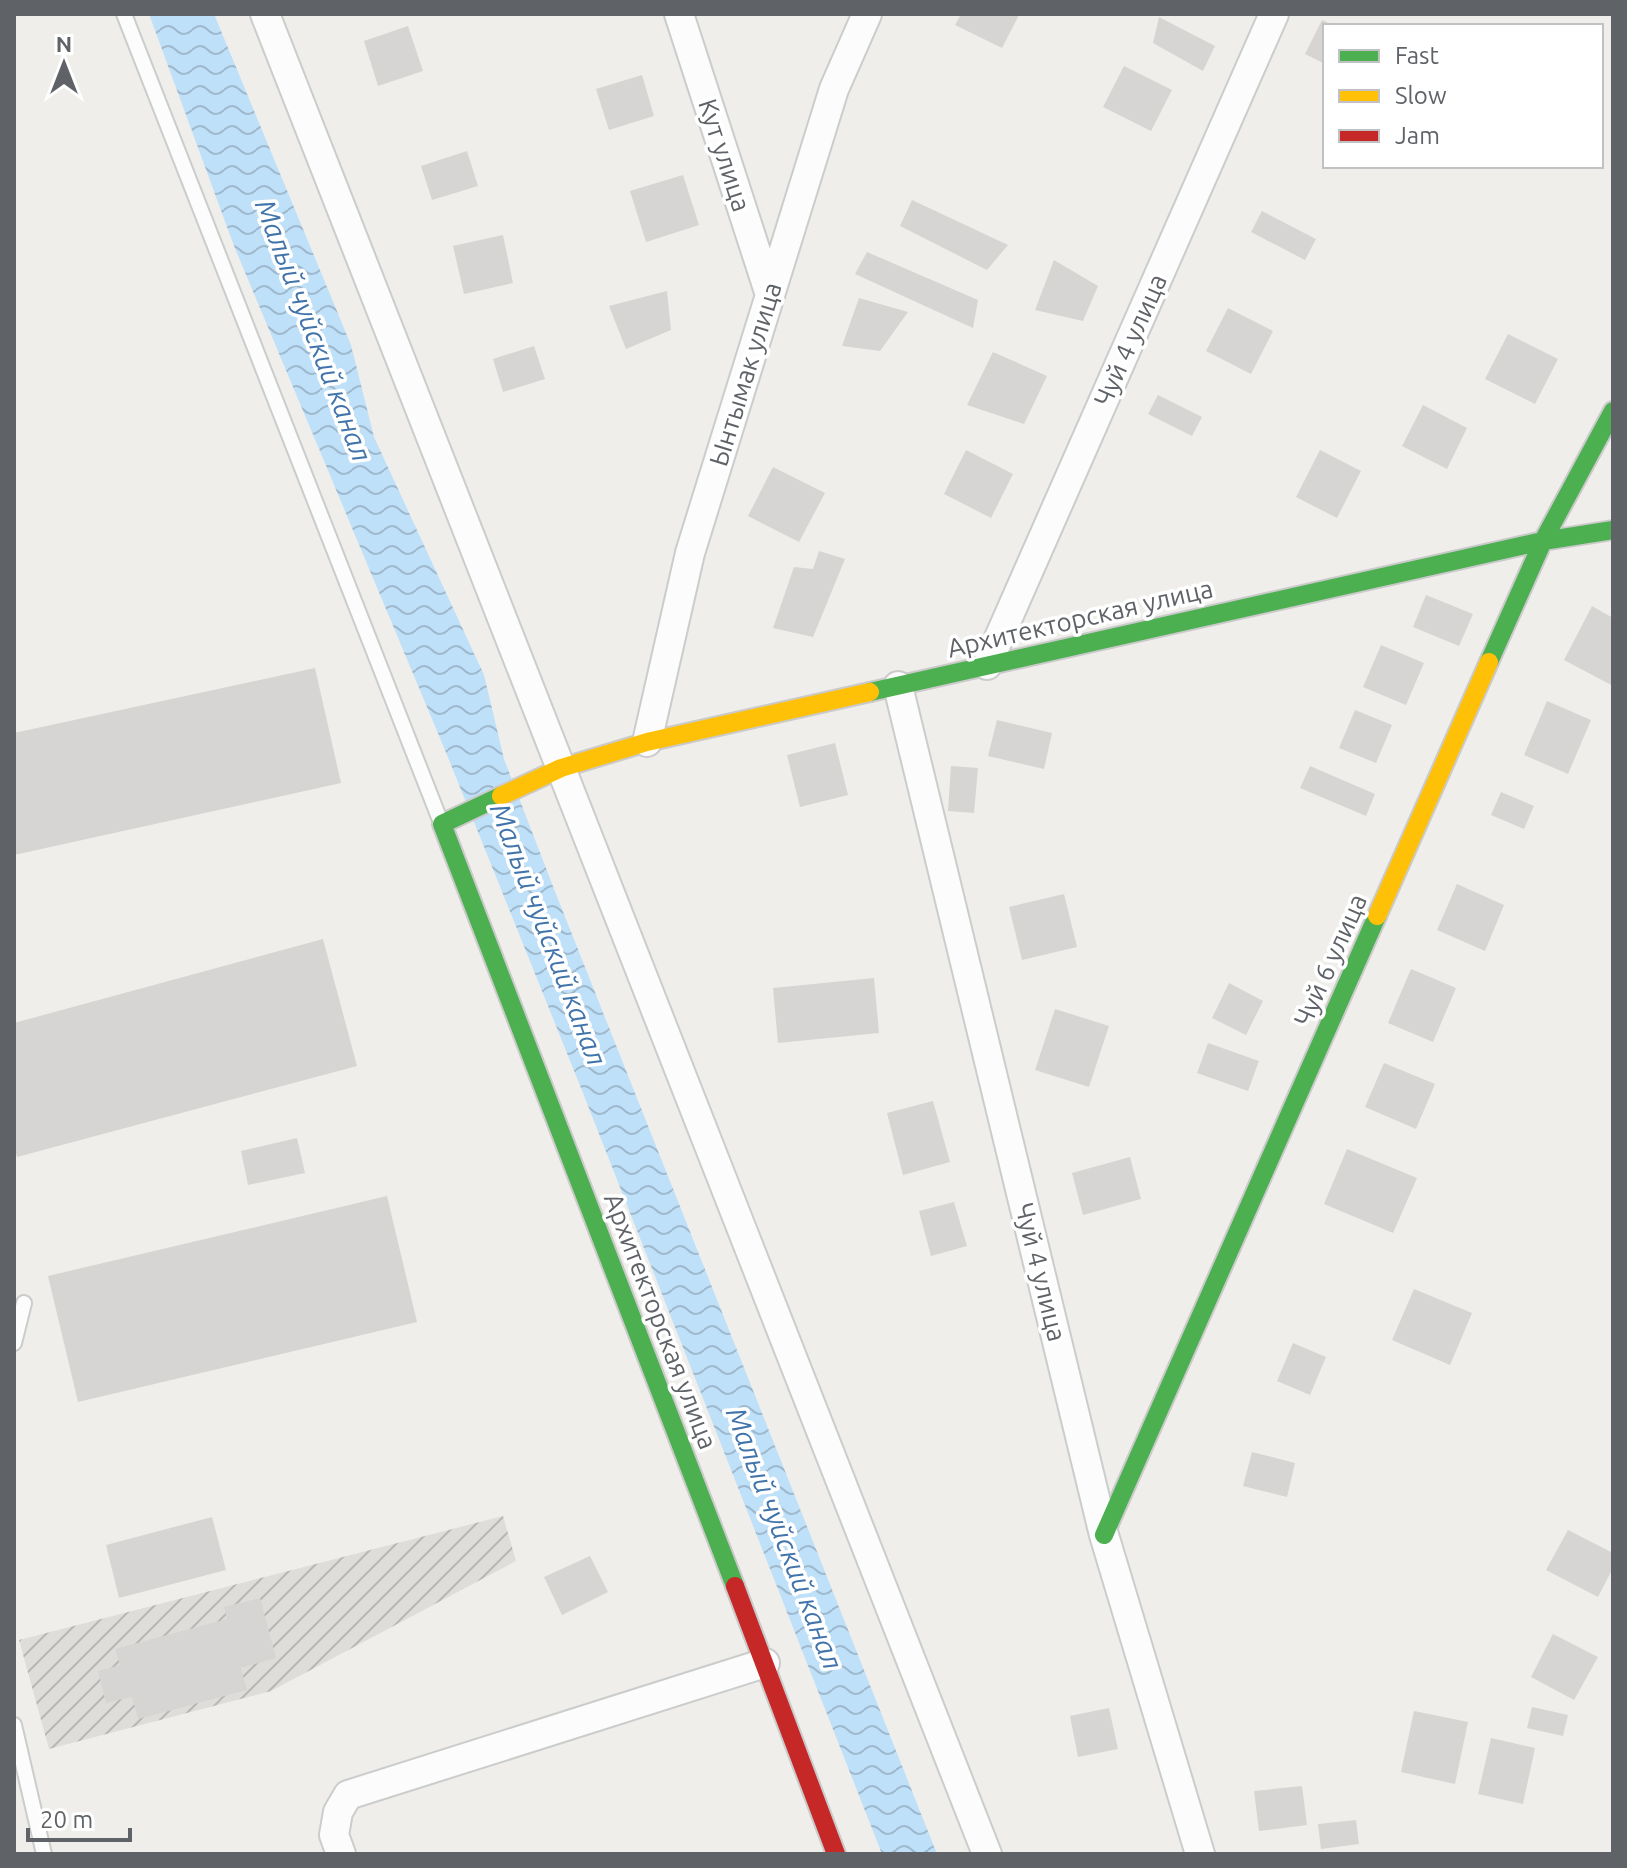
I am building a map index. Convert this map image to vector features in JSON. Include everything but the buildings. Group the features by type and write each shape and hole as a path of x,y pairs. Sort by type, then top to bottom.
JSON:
{"street":[{"path":"265,14 987,1854"},
{"name":"Кут улица","path":"679,14 770,295"},
{"name":"Ынтымак улица","path":"647,742 690,553 834,89 867,14"},
{"name":"Чуй 4 улица","path":"987,665 1274,14"},
{"name":"Чуй 6 улица","path":"1104,1535 1543,541 1613,411"},
{"name":"Архитекторская улица","path":"836,1854 450,820 561,768 647,742 1543,541 1613,530"},
{"name":"Чуй 4 улица","path":"898,686 1104,1535 1200,1854"},
{"path":"341,1854 334,1835 338,1812 348,1795 765,1663"}],"lane":[{"path":"124,14 450,820"},
{"path":"14,1343 24,1303"},
{"path":"14,1725 44,1854"}],"shaded area":[{"path":"503,1516 516,1561 271,1691 49,1749 19,1640"}],"water":[{"name":"Малый чуйский канал","path":"149,14 214,14 351,345 374,437 484,675 504,759 937,1854 882,1854 445,750 234,246"}],"traffic: fast":[{"path":"1489,662 1543,541 1613,411"},
{"path":"870,692 1543,541 1613,530"},
{"path":"501,796 442,824 735,1586"},
{"path":"1104,1535 1377,916"}],"traffic: slow":[{"path":"1377,916 1489,662"},
{"path":"501,796 561,768 647,742 870,692"}],"traffic: jam":[{"path":"735,1586 836,1854"}]}
